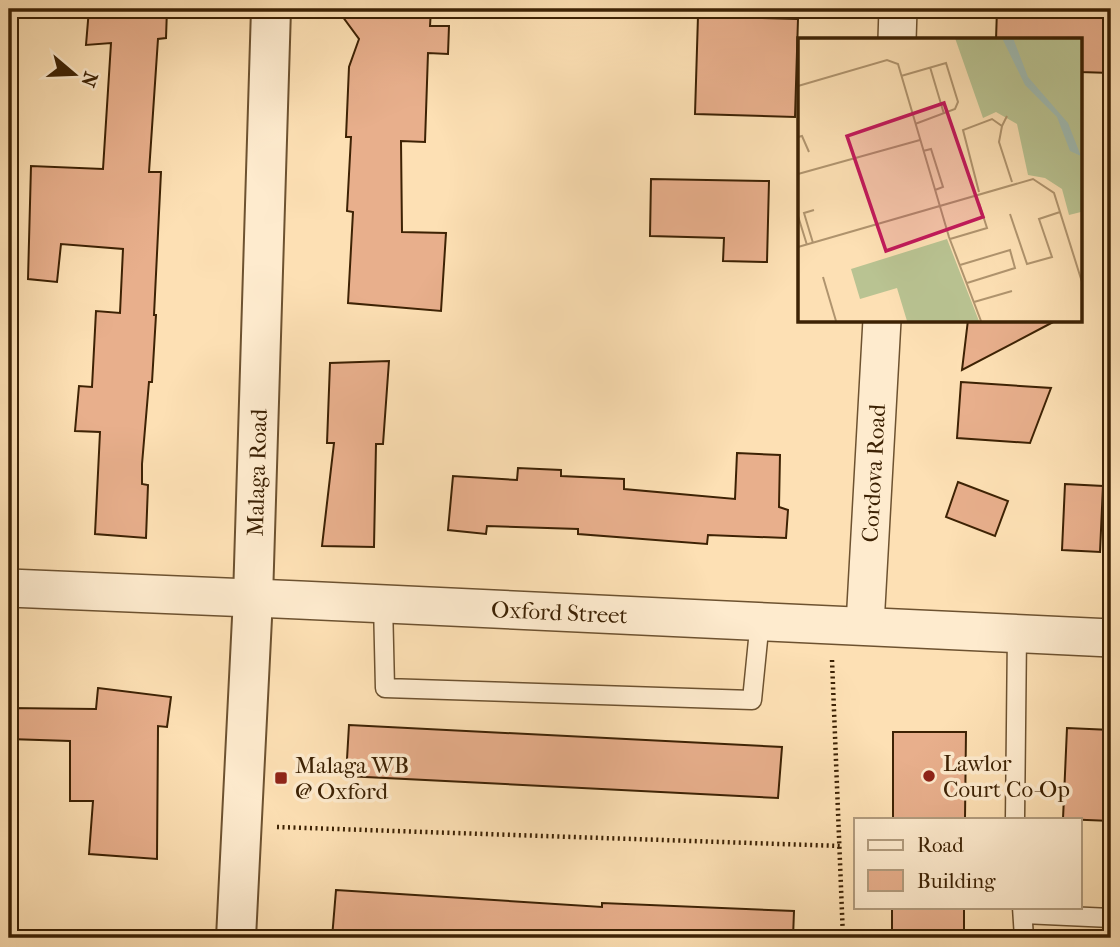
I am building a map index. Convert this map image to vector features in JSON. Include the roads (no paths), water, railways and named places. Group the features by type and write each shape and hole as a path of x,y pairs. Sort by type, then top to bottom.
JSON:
{"street":[{"name":"Malaga Road","path":"236,938 253,598 271,9"},
{"path":"897,38 898,9"},
{"name":"Cordova Road","path":"848,625 882,322"},
{"name":"Oxford Street","path":"9,588 1111,638"}],"lane":[{"path":"383,603 385,688 752,700 760,620"},
{"path":"1015,818 1017,633"},
{"path":"1024,938 1023,911 1111,918"}],"place":[{"name":"Lawlor Court Co-Op","path":"929,776"},
{"name":"Malaga WB @ Oxford","path":"281,778"}]}
